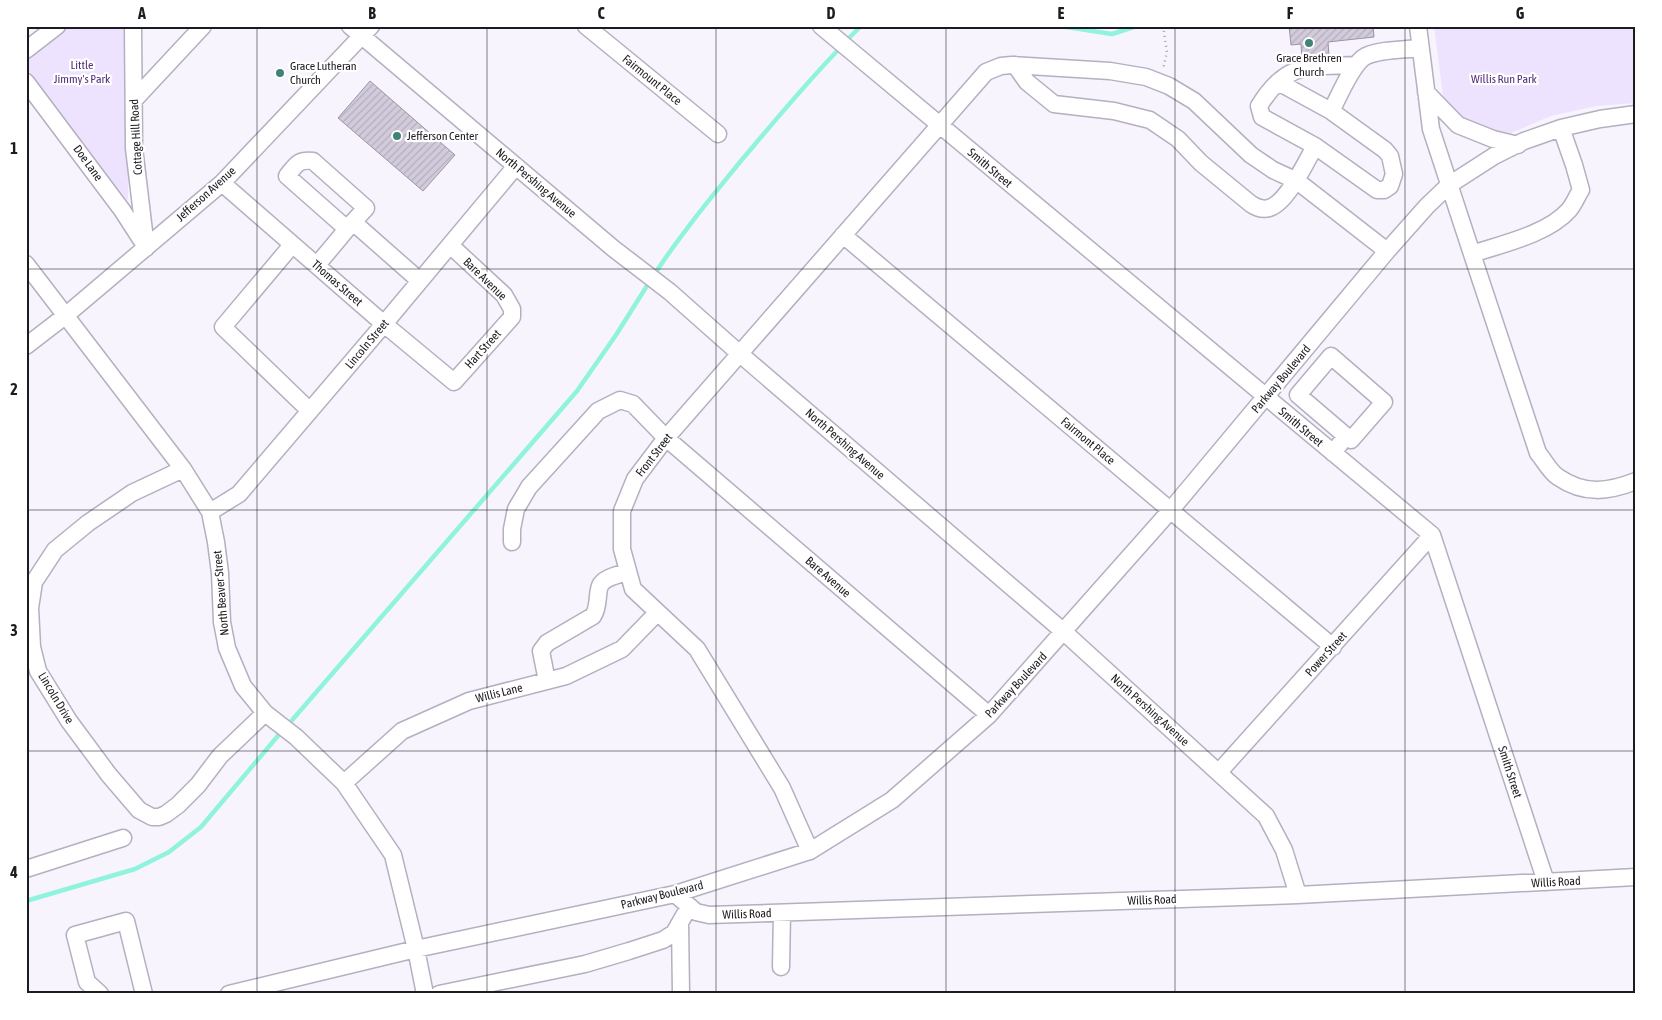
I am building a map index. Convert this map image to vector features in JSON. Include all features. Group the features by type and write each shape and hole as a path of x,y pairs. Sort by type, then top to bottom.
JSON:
{"street":[{"path":"26,50 57,26"},
{"name":"Cottage Hill Road","path":"133,26 134,148 146,248"},
{"path":"134,100 203,26"},
{"name":"Fairmount Place","path":"586,26 718,134"},
{"path":"1418,26 1431,129 1538,453 1556,477 1585,490 1617,488 1636,481"},
{"name":"Smith Street","path":"821,27 1432,535 1546,882"},
{"name":"North Pershing Avenue","path":"361,30 516,166 614,249 670,292 1064,632 1219,772 1266,816 1284,850 1298,895"},
{"name":"Jefferson Avenue","path":"26,346 65,316 222,183 361,30"},
{"path":"1332,112 1356,65 1365,56 1380,52 1420,48"},
{"path":"1015,65 1027,82 1054,104 1114,111 1150,120 1178,139 1201,164 1258,208 1272,208 1297,180 1315,146"},
{"name":"Front Street","path":"810,851 782,788 702,656 697,649 633,589 622,549 622,512 635,479 666,438 986,72 1001,66 1015,65 1110,71 1146,77 1169,86 1194,101 1251,154 1273,170 1297,180 1387,251"},
{"path":"1278,82 1332,112 1385,150 1390,156 1394,174 1390,186 1384,190 1377,190 1315,146 1262,116 1259,106 1278,82 1293,71 1302,68 1356,65"},
{"name":"Doe Lane","path":"26,82 122,210 146,248"},
{"path":"1426,92 1458,125 1494,139 1518,145"},
{"name":"Parkway Boulevard","path":"229,994 281,988 416,950 675,894 810,851 892,800 989,716 1170,511 1387,251 1427,206 1449,185 1494,156 1561,128 1600,119 1636,114"},
{"path":"1472,254 1533,233 1555,222 1569,209 1581,190 1561,128"},
{"name":"Lincoln Street","path":"210,512 239,494 516,166"},
{"name":"Thomas Street","path":"222,183 384,324 454,382"},
{"path":"317,265 350,226 420,281"},
{"name":"Fairmont Place","path":"843,235 1333,647"},
{"path":"292,245 223,327 310,411"},
{"name":"Bare Avenue","path":"450,245 504,295 512,309 512,317"},
{"name":"North Beaver Street","path":"26,264 183,469 210,512 220,573 222,622 226,648 243,686 265,712 296,737 344,783 393,855 425,994"},
{"name":"Hart Street","path":"454,382 512,317"},
{"path":"1309,345 1327,361"},
{"path":"1285,374 1305,396 1351,440 1384,402 1331,356 1305,396 1292,420"},
{"name":"Bare Avenue","path":"512,542 512,529 516,508 529,487 598,411 620,400 633,404 666,438 989,716"},
{"path":"1333,453 1346,436"},
{"name":"Lincoln Drive","path":"183,469 132,493 88,523 55,550 34,582 30,608 32,647 38,670 69,721 109,775 138,810 146,815 159,817 178,805 198,785 220,756 265,712"},
{"name":"Power Street","path":"1219,772 1432,535"},
{"path":"547,681 540,651 542,647 593,616 597,612 601,584 606,580 628,572"},
{"name":"Willis Lane","path":"344,783 402,731 469,701 566,676 622,649 657,613"},
{"path":"26,869 123,838"},
{"name":"Willis Road","path":"675,894 696,912 709,915 1298,895 1636,877"},
{"path":"439,994 605,959 662,940 674,932 690,907"},
{"path":"781,967 782,913"},
{"path":"100,994 87,982 75,935 126,922 144,994"},
{"path":"680,923 681,994"}],"path":[{"path":"1158,82 1168,52 1163,28"}],"green space":[{"name":"Little Jimmy's Park","path":"63,26 128,26 128,201 26,75 26,49"},
{"name":"Willis Run Park","path":"1434,26 1636,26 1636,103 1596,106 1551,116 1511,133 1467,126 1443,96"}],"building":[{"name":"Grace Brethren Church","path":"1289,26 1373,26 1374,37 1328,42 1329,56 1302,59 1301,44 1291,45"},
{"name":"Jefferson Center","path":"370,81 455,155 423,191 338,118"}],"waterway":[{"path":"846,41 861,26"},
{"path":"1060,26 1112,34 1137,26"},
{"path":"654,275 706,203 802,89 841,47"},
{"path":"287,726 577,391 616,335 650,281"},
{"path":"26,901 135,869 169,852 201,827 282,731"}],"place":[{"name":"Grace Brethren Church","path":"1309,43"},
{"name":"Grace Lutheran Church","path":"280,73"},
{"name":"Jefferson Center","path":"397,136"}]}
